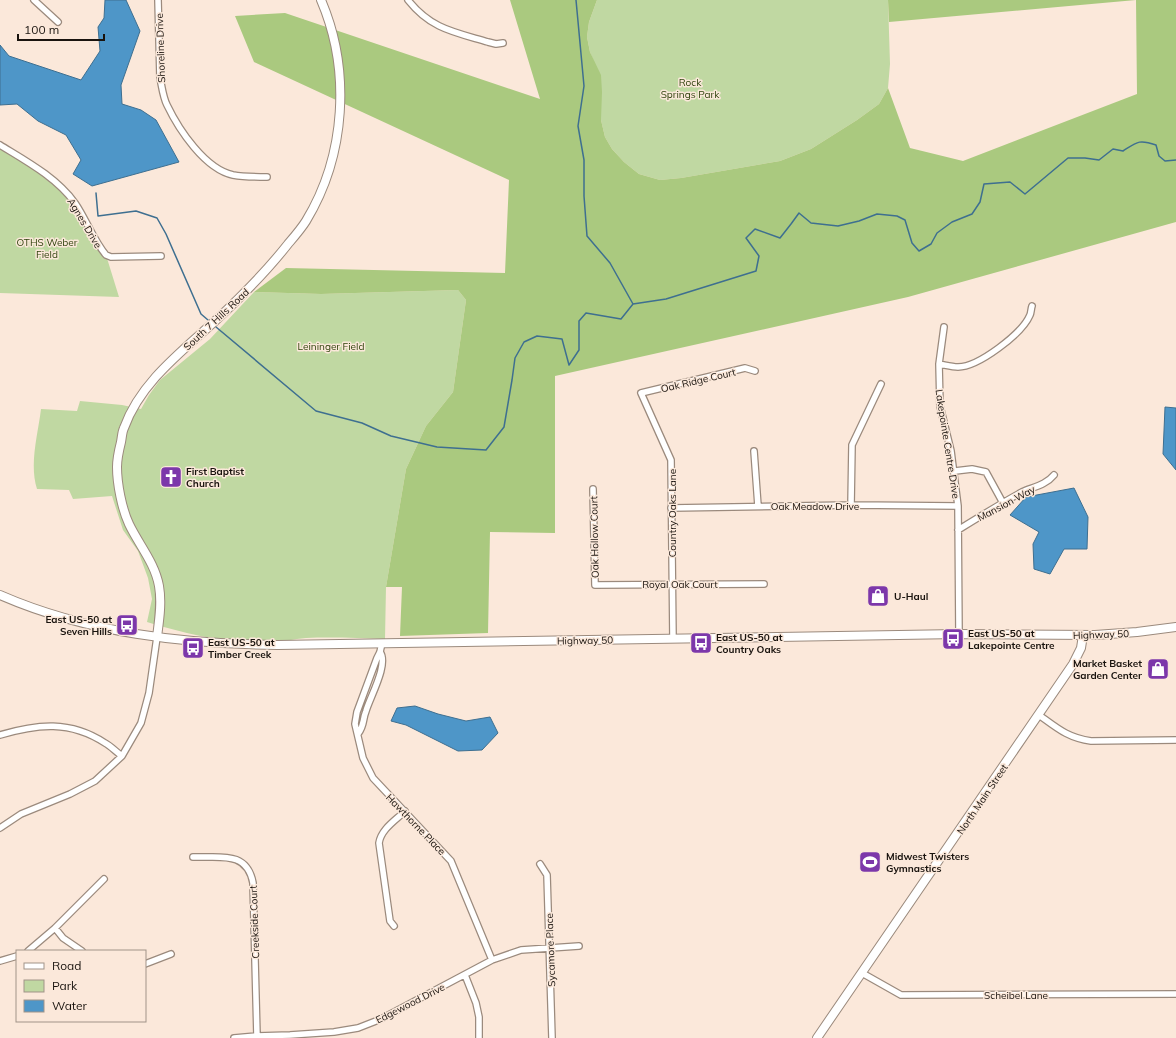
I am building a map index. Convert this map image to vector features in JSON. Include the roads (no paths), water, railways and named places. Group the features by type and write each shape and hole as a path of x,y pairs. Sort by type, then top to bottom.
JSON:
{"main road":[{"name":"South 7 Hills Road","path":"157,637 160,605 159,587 153,567 128,523 119,492 117,466 123,428 141,394 172,361 272,265 306,222 324,187 338,129 340,82 337,57 330,25 320,0"},
{"name":"Highway 50","path":"0,595 62,617 106,628 157,637 209,643 245,645 959,634 1083,634 1137,632 1176,627"},
{"name":"North Main Street","path":"817,1038 1039,716 1073,664 1081,648 1083,634"}],"street":[{"path":"34,0 58,22"},
{"name":"Shoreline Drive","path":"158,0 160,78 166,104 182,130 199,152 214,166 233,175 267,177"},
{"path":"408,0 431,22 444,29 496,44 503,43"},
{"name":"Agnes Drive","path":"0,145 62,188 85,218 106,255 111,257 161,256"},
{"path":"939,364 958,367 982,359 1000,347 1023,325 1030,315 1032,306"},
{"name":"Lakepointe Centre Drive","path":"944,327 939,364 940,406 955,472 958,506 959,634"},
{"name":"Oak Ridge Court","path":"641,393 745,368 755,372"},
{"path":"851,505 852,445 881,384"},
{"name":"Country Oaks Lane","path":"641,393 671,460 673,639"},
{"path":"754,451 758,506"},
{"path":"955,472 972,469 986,472 1003,503"},
{"name":"Mansion Way","path":"958,530 1023,492 1049,481 1054,475"},
{"name":"Oak Hollow Court","path":"593,490 595,585"},
{"name":"Oak Meadow Drive","path":"672,508 851,505 958,506"},
{"name":"Royal Oak Court","path":"595,585 764,584"},
{"path":"0,828 21,814 70,794 95,781 122,756 141,723 149,693 157,637"},
{"name":"Hawthorne Place","path":"382,643 357,712 356,724 363,758 374,778 451,861 492,960"},
{"path":"1039,716 1077,739 1091,741 1176,740"},
{"path":"0,735 22,729 42,726 63,727 83,732 105,743 122,756"},
{"path":"394,926 390,921 379,843 384,830 405,811"},
{"name":"Creekside Court","path":"193,857 227,857 237,859 245,865 251,874 253,883 257,1036"},
{"name":"Sycamore Place","path":"540,864 547,875 552,1038"},
{"path":"29,950 104,879"},
{"path":"54,928 63,938 81,950"},
{"name":"Edgewood Drive","path":"234,1038 334,1032 358,1028 382,1019 492,960 521,950 579,946"},
{"path":"146,964 171,954"},
{"path":"0,961 16,956"},
{"name":"Scheibel Lane","path":"862,973 901,995 1176,994"},
{"path":"465,975 476,1002 479,1038"}],"water":[{"path":"105,0 126,0 140,31 121,85 122,104 141,110 156,120 179,162 92,186 73,174 81,160 66,135 38,121 17,104 0,105 0,45 9,56 81,80 100,51 98,27 104,18"},
{"path":"1165,407 1176,408 1176,470 1163,454"},
{"path":"1074,488 1088,517 1087,549 1064,549 1050,574 1034,569 1033,544 1039,532 1010,515 1026,497"},
{"path":"415,706 466,721 490,717 498,733 482,750 458,751 406,725 391,721 397,708"}],"waterway":[{"path":"576,0 584,86 578,126 584,160 584,196 587,236 610,263 633,304"},
{"path":"633,304 666,299 756,271 759,256 746,238 755,229 780,238 799,213 811,223 838,226 859,221 877,214 897,216 905,220 912,243 919,251 931,244 937,233 952,222 972,214 980,202 984,184 1010,182 1025,194 1068,158 1099,160 1113,149 1123,151 1138,142 1146,142 1156,145 1159,156 1165,161 1176,160"},
{"path":"96,193 98,216 136,211 157,218 166,234 201,314 208,320"},
{"path":"216,327 316,411 362,423 391,436 437,447 486,450 504,427 515,358 524,342 537,336 562,339 569,365 579,350 579,321 586,313 621,319 633,304"}],"place":[{"name":"First Baptist Church","path":"171,477"},
{"name":"U-Haul","path":"878,596"},
{"name":"East US-50 at Seven Hills","path":"127,625"},
{"name":"East US-50 at Lakepointe Centre","path":"953,639"},
{"name":"East US-50 at Country Oaks","path":"701,643"},
{"name":"East US-50 at Timber Creek","path":"193,648"},
{"name":"Market Basket Garden Center","path":"1158,669"},
{"name":"Midwest Twisters Gymnastics","path":"870,862"}],"park label":[{"name":"Rock Springs Park","path":"690,88"},
{"name":"OTHS Weber Field","path":"47,248"},
{"name":"Leininger Field","path":"331,346"}]}
